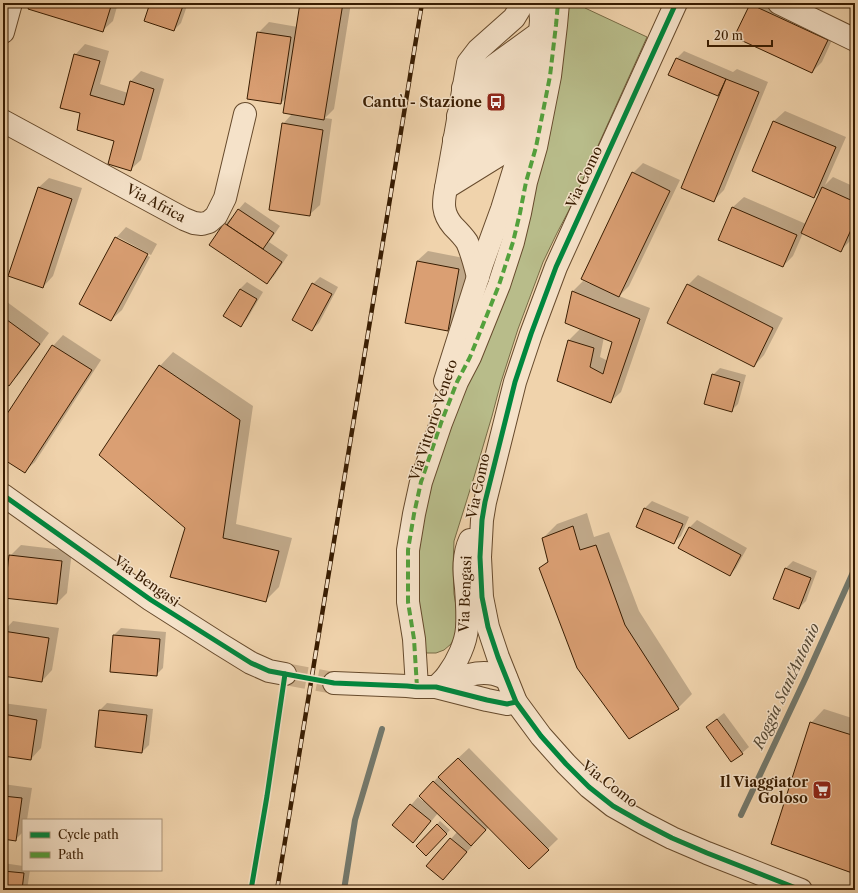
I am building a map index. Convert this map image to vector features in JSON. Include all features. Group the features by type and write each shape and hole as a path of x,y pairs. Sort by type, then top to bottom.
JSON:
{"street":[{"path":"3,32 10,3"},
{"path":"478,277 471,251 466,241 446,217 443,205 468,63 478,50 514,18 523,3"},
{"path":"446,188 517,144 534,62 536,3"},
{"name":"Via Vittorio Veneto","path":"420,687 403,636 400,568 403,526 412,483 430,421 447,377 478,277 502,210 522,145 537,72 541,21 540,3"},
{"path":"420,687 408,602 408,550 414,514 421,482 441,423 499,285 513,242 526,182 536,147 547,90 558,3"},
{"name":"Via Como","path":"676,3 556,267 515,382 482,520 480,557 482,597 488,627 516,702 541,736 589,787 613,806 672,838 801,890"},
{"path":"779,3 855,40"},
{"path":"463,88 536,36"},
{"path":"458,116 534,62"},
{"path":"454,140 528,92"},
{"name":"Via Africa","path":"3,121 184,219 202,224 209,222 216,216 225,198 244,114"},
{"path":"450,167 523,117"},
{"name":"Via Bengasi","path":"3,495 152,600 220,644 257,666 269,671 285,674"},
{"name":"Via Bengasi","path":"420,687 447,675 453,667 462,646 467,629 465,556 468,543 482,520"},
{"path":"420,687 477,673 494,674 506,678"},
{"path":"334,683 420,687 507,704 516,702"}],"green space":[{"path":"561,3 586,3 585,8 647,37 579,191 543,262 518,329 454,541 454,594 458,618 456,635 451,644 444,650 436,653 427,653 420,648 412,600 424,486 477,358"}],"building":[{"path":"30,3 112,3 103,32 28,9"},
{"path":"150,3 184,3 174,31 144,21"},
{"path":"300,3 343,3 324,120 283,113"},
{"path":"750,4 828,40 812,73 734,37"},
{"path":"257,32 291,37 281,104 247,99"},
{"path":"74,54 100,61 90,95 124,105 130,81 154,89 131,171 108,164 114,141 77,130 80,113 60,108"},
{"path":"676,58 726,79 718,96 668,75"},
{"path":"726,79 759,92 714,202 681,188"},
{"path":"773,121 836,147 814,198 752,171"},
{"path":"282,123 323,130 310,216 269,210"},
{"path":"632,172 670,191 619,297 581,279"},
{"path":"38,187 72,199 43,288 8,276"},
{"path":"822,187 855,202 855,221 841,252 801,233"},
{"path":"732,207 797,235 783,267 718,240"},
{"path":"238,209 274,233 263,249 227,225"},
{"path":"224,223 282,262 267,284 209,245"},
{"path":"115,237 148,254 111,321 79,304"},
{"path":"417,261 459,269 448,331 405,323"},
{"path":"312,283 332,294 312,331 292,320"},
{"path":"687,284 773,328 754,367 667,323"},
{"path":"240,289 257,299 241,327 223,316"},
{"path":"572,291 640,319 611,403 557,381 568,340 594,348 590,367 603,374 612,342 565,323"},
{"path":"3,317 40,344 9,386 3,382"},
{"path":"52,345 92,370 25,473 3,459 3,420"},
{"path":"159,365 240,420 223,538 279,551 266,602 170,577 185,528 99,455"},
{"path":"712,374 740,382 732,412 704,404"},
{"path":"644,508 683,524 674,544 636,527"},
{"path":"573,526 580,550 596,545 625,625 679,709 629,739 577,668 539,568 548,562 542,538"},
{"path":"689,527 741,555 730,576 678,548"},
{"path":"9,555 62,561 57,604 4,598"},
{"path":"785,568 811,578 799,609 773,599"},
{"path":"3,631 49,638 42,682 3,676"},
{"path":"113,635 160,639 157,676 110,672"},
{"path":"99,710 147,715 142,753 95,747"},
{"path":"3,714 37,720 31,760 3,756"},
{"path":"717,719 743,754 731,762 706,727"},
{"name":"Il Viaggiator Goloso","path":"810,722 855,736 855,874 771,844"},
{"path":"458,758 549,850 529,869 438,777"},
{"path":"433,781 486,830 471,846 419,796"},
{"path":"3,796 22,798 16,841 3,839"},
{"path":"410,804 431,821 413,843 392,825"},
{"path":"437,824 447,834 426,856 416,846"},
{"path":"450,838 467,852 443,880 426,866"},
{"path":"3,871 24,873 22,890 3,890"}],"waterway":[{"name":"Roggia Sant'Antonio","path":"741,815 855,568"},
{"name":"Roggia Sant'Antonio","path":"344,890 355,820 382,729"}],"tunnel":[{"path":"285,674 334,683"}],"railway":[{"path":"277,890 422,3"}],"marked path":[{"path":"417,687 414,639 408,602 408,550 414,514 421,482 441,423 499,285 513,242 526,182 536,147 550,76 558,3"}],"cycle path":[{"path":"676,3 556,267 515,382 485,502 482,520 480,557 482,597 488,627 516,702 541,736 589,787 613,806 672,838 801,890"},
{"path":"3,495 151,600 251,663 269,671 334,683 436,687 507,704 516,702"},
{"path":"251,890 285,674"}],"place":[{"name":"Cantù - Stazione","path":"496,102"},
{"name":"Il Viaggiator Goloso","path":"822,790"}]}
